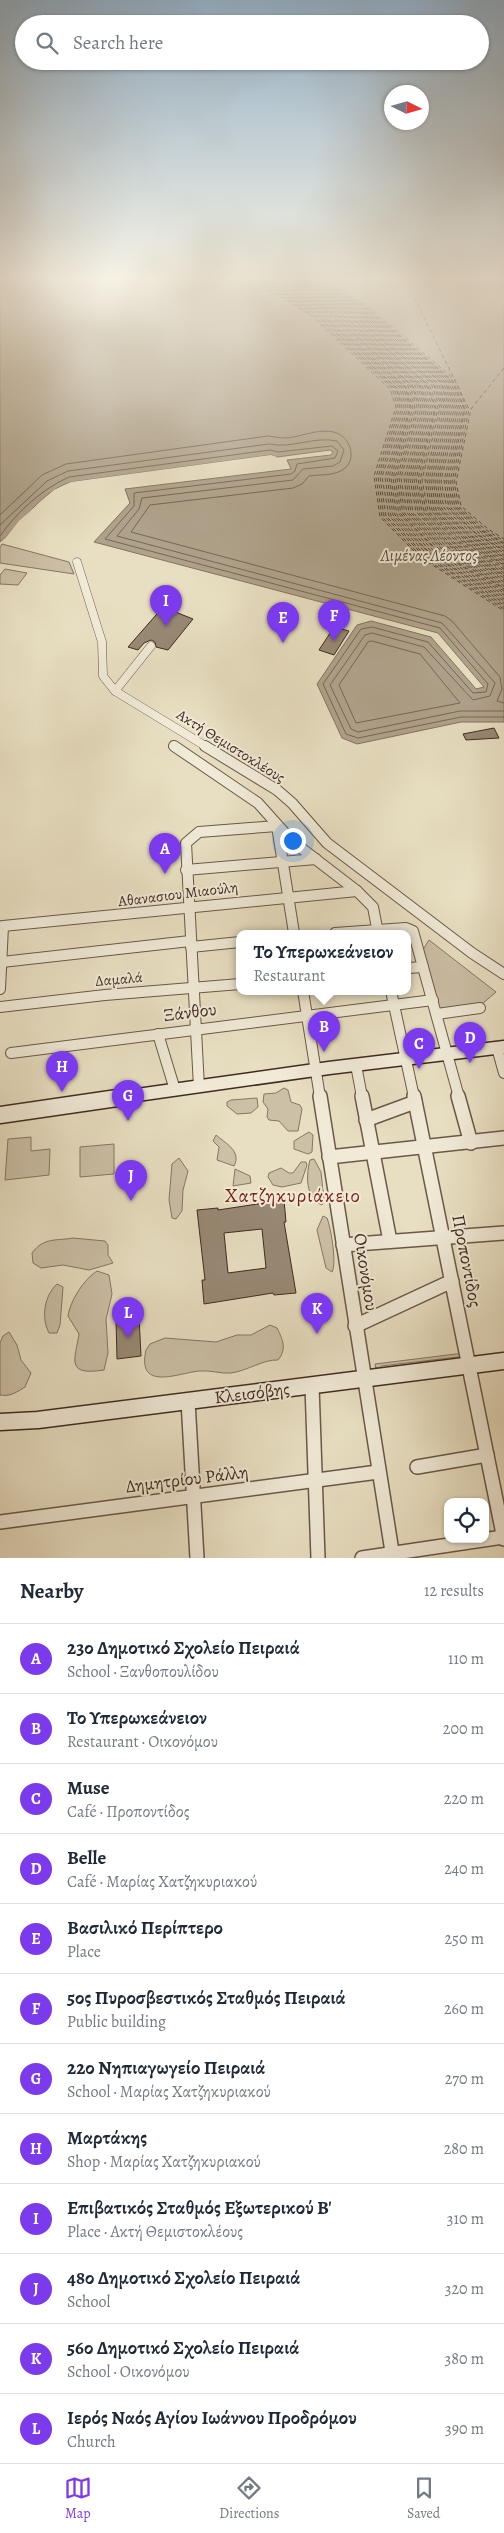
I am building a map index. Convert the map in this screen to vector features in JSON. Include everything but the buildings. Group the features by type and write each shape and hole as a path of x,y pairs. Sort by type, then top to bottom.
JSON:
{"street":[{"name":"Ακτή Θεμιστοκλέους","path":"77,562 102,642 103,676 115,691 277,790 292,802 327,843 472,953 504,974"},
{"path":"115,691 151,646"},
{"path":"174,746 258,803 277,826 358,891 372,907 378,930"},
{"path":"277,826 294,930"},
{"path":"199,1087 188,909 186,843 199,832 277,826"},
{"path":"186,870 316,859"},
{"name":"Αθανασιου Μιαούλη","path":"1,924 188,909 196,906 358,891"},
{"path":"0,989 2,962 1,924"},
{"path":"387,930 406,928 410,930"},
{"path":"411,930 414,932 424,967 471,1142"},
{"path":"2,962 190,944 236,942"},
{"path":"411,968 424,967"},
{"name":"Δαμαλά","path":"0,1007 236,984"},
{"name":"Οικονόμου","path":"304,995 392,1556"},
{"name":"Προποντίδος","path":"392,995 426,1148 503,1538"},
{"name":"Ξάνθου","path":"11,1052 433,1000"},
{"path":"437,1014 480,1008"},
{"path":"158,1034 174,1090"},
{"path":"0,1115 316,1070 501,1048 504,1072"},
{"path":"356,1065 390,1241"},
{"path":"366,1120 415,1102"},
{"path":"330,1157 504,1138"},
{"path":"343,1245 443,1236 504,1233"},
{"path":"356,1326 452,1282"},
{"name":"Κλεισόβης","path":"0,1422 38,1420 504,1361"},
{"path":"312,1386 318,1558"},
{"path":"188,1401 196,1558"},
{"path":"417,1467 487,1455"},
{"name":"Δημητρίου Ράλλη","path":"0,1522 378,1472"},
{"path":"362,1558 392,1556 503,1538"}],"shaded area":[{"path":"2,544 69,562 74,574 0,563 0,547"},
{"path":"5,569 27,573 18,585 0,584 0,575"},
{"path":"429,940 496,992 481,1005 439,1011 421,953"},
{"path":"284,1088 288,1090 291,1102 300,1105 302,1109 298,1131 288,1131 279,1121 269,1120 267,1117 268,1109 263,1102 264,1094 276,1093"},
{"path":"257,1098 258,1107 251,1113 237,1114 227,1106 227,1102 231,1100"},
{"path":"309,1132 313,1135 312,1152 308,1154 294,1149 294,1141"},
{"path":"216,1135 228,1144 234,1152 236,1161 234,1166 217,1160 219,1147 213,1141"},
{"path":"31,1137 31,1151 50,1149 49,1175 5,1180 8,1139"},
{"path":"114,1144 114,1174 80,1177 80,1147"},
{"path":"179,1158 188,1171 183,1190 182,1211 176,1219 172,1218 169,1200 172,1164"},
{"path":"314,1159 321,1172 324,1201 322,1205 312,1197 308,1186 310,1160"},
{"path":"301,1162 306,1162 307,1165 301,1183 282,1187 273,1185 268,1177 269,1173 281,1168 289,1173 293,1173"},
{"path":"235,1169 250,1176 251,1183 233,1186"},
{"path":"323,1216 327,1218 332,1237 334,1262 332,1272 326,1268 317,1230"},
{"path":"73,1238 105,1241 108,1245 108,1255 113,1263 89,1270 63,1265 41,1268 33,1263 32,1253 41,1244"},
{"path":"97,1271 109,1275 112,1294 106,1319 108,1353 104,1370 83,1371 75,1364 79,1334 68,1316 78,1291 87,1279"},
{"path":"57,1284 63,1287 60,1325 57,1333 49,1333 45,1321 45,1307 49,1295"},
{"path":"270,1325 277,1328 282,1340 283,1348 278,1360 267,1361 231,1373 200,1371 162,1377 154,1376 148,1372 145,1363 146,1350 150,1344 165,1338 216,1342 237,1335 251,1335"},
{"path":"9,1332 17,1345 21,1360 31,1373 25,1387 13,1394 0,1395 0,1343 3,1336"},
{"path":"464,1353 461,1359 458,1357 381,1366 380,1370 377,1367 376,1370 375,1364"}],"water":[{"name":"Λιμένας Λέοντος","path":"0,352 504,352 504,722 461,722 357,744 342,738 317,684 357,625 371,621 431,637 476,689 484,687 438,633 94,542 130,503 125,489 291,469 287,460 331,455 333,452 330,450 277,457 271,455 71,482 41,500 0,542"}],"pier":[{"path":"271,455 277,457 65,486 25,519 0,545 19,521 54,490 71,482"}],"ferry route":[{"path":"350,352 390,389 396,407 374,476 380,517 420,557 504,611"},
{"path":"352,352 392,388 398,407 376,477 382,517 421,556 504,609"},
{"path":"354,352 394,388 400,407 378,477 384,516 423,555 504,607"},
{"path":"356,352 396,388 402,407 380,477 386,516 425,555 504,605"},
{"path":"357,352 397,388 404,407 382,477 389,516 427,554 504,603"},
{"path":"360,352 399,387 406,407 385,477 391,516 429,553 504,601"},
{"path":"362,352 401,387 408,407 387,477 393,515 430,553 504,599"},
{"path":"363,352 403,387 410,407 389,477 395,515 432,552 504,597"},
{"path":"365,352 405,387 411,407 391,478 397,515 434,551 504,595"},
{"path":"367,352 406,387 413,407 393,478 399,514 436,550 504,593"},
{"path":"370,352 408,386 415,407 395,478 401,514 437,550 504,591"},
{"path":"372,352 410,386 417,407 397,478 403,514 439,549 504,589"},
{"path":"374,352 412,386 419,407 399,478 405,514 441,548 504,588"},
{"path":"375,352 413,386 421,408 401,478 407,513 443,548 504,586"},
{"path":"377,352 415,385 423,408 404,478 409,513 444,547 504,584"},
{"path":"379,352 417,385 425,408 406,479 411,513 446,546 504,582"},
{"path":"381,352 419,385 427,408 408,479 413,513 448,545 504,580"},
{"path":"383,352 420,385 429,408 410,479 416,512 450,545 504,578"},
{"path":"384,352 422,385 431,408 412,479 418,512 451,544 504,576"},
{"path":"387,352 424,384 433,408 414,479 420,512 453,543 504,575"},
{"path":"389,352 426,384 435,408 416,479 422,511 455,543 504,573"},
{"path":"390,352 427,384 436,408 418,479 424,511 457,542 504,571"},
{"path":"392,352 429,384 438,408 420,480 426,511 458,541 504,569"},
{"path":"395,352 431,383 440,408 422,480 428,511 460,540 504,567"},
{"path":"396,352 433,383 442,408 425,480 430,510 462,540 504,565"},
{"path":"398,352 434,383 444,408 427,480 432,510 464,539 504,564"},
{"path":"400,352 436,383 446,408 429,480 434,510 465,538 504,562"},
{"path":"402,352 438,383 448,409 431,480 436,510 467,538 504,560"},
{"path":"404,352 440,382 450,409 433,480 438,509 469,537 504,558"},
{"path":"406,352 441,382 452,409 435,481 440,509 470,536 504,557"},
{"path":"408,352 443,382 454,409 437,481 442,509 472,536 504,555"},
{"path":"410,352 445,382 456,409 439,481 444,508 474,535 504,553"},
{"path":"412,352 446,381 458,409 441,481 447,508 476,534 504,551"},
{"path":"413,352 448,381 460,409 444,481 449,508 477,534 504,550"},
{"path":"415,352 450,381 462,409 446,481 451,508 479,533 504,548"},
{"path":"417,352 452,381 464,409 448,481 453,507 481,532 504,546"},
{"path":"418,352 453,381 465,409 450,482 455,507 482,531 504,544"},
{"path":"422,352 455,380"},
{"path":"441,352 455,380"},
{"path":"504,368 471,409 456,482 461,506 488,529 504,539"},
{"path":"455,380 456,384"},
{"path":"455,380 456,384"},
{"path":"456,384 469,409 454,482 459,507 486,530 504,541"},
{"path":"456,384 467,409 452,482 457,507 484,531 504,543"}],"place":[{"name":"Επιβατικός Σταθμός Εξωτερικού Β'","path":"166,626"},
{"name":"5ος Πυροσβεστικός Σταθμός Πειραιά","path":"334,641"},
{"name":"Βασιλικό Περίπτερο","path":"283,643"},
{"name":"23ο Δημοτικό Σχολείο Πειραιά","path":"165,874"},
{"name":"Το Υπερωκεάνειον","path":"324,1052"},
{"name":"Belle","path":"470,1063"},
{"name":"Muse","path":"419,1069"},
{"name":"Μαρτάκης","path":"62,1092"},
{"name":"22ο Νηπιαγωγείο Πειραιά","path":"128,1121"},
{"name":"48ο Δημοτικό Σχολείο Πειραιά","path":"131,1201"},
{"name":"56ο Δημοτικό Σχολείο Πειραιά","path":"317,1334"},
{"name":"Ιερός Ναός Αγίου Ιωάννου Προδρόμου","path":"128,1338"}],"district":[{"name":"Χατζηκυριάκειο","path":"293,1195"}]}
